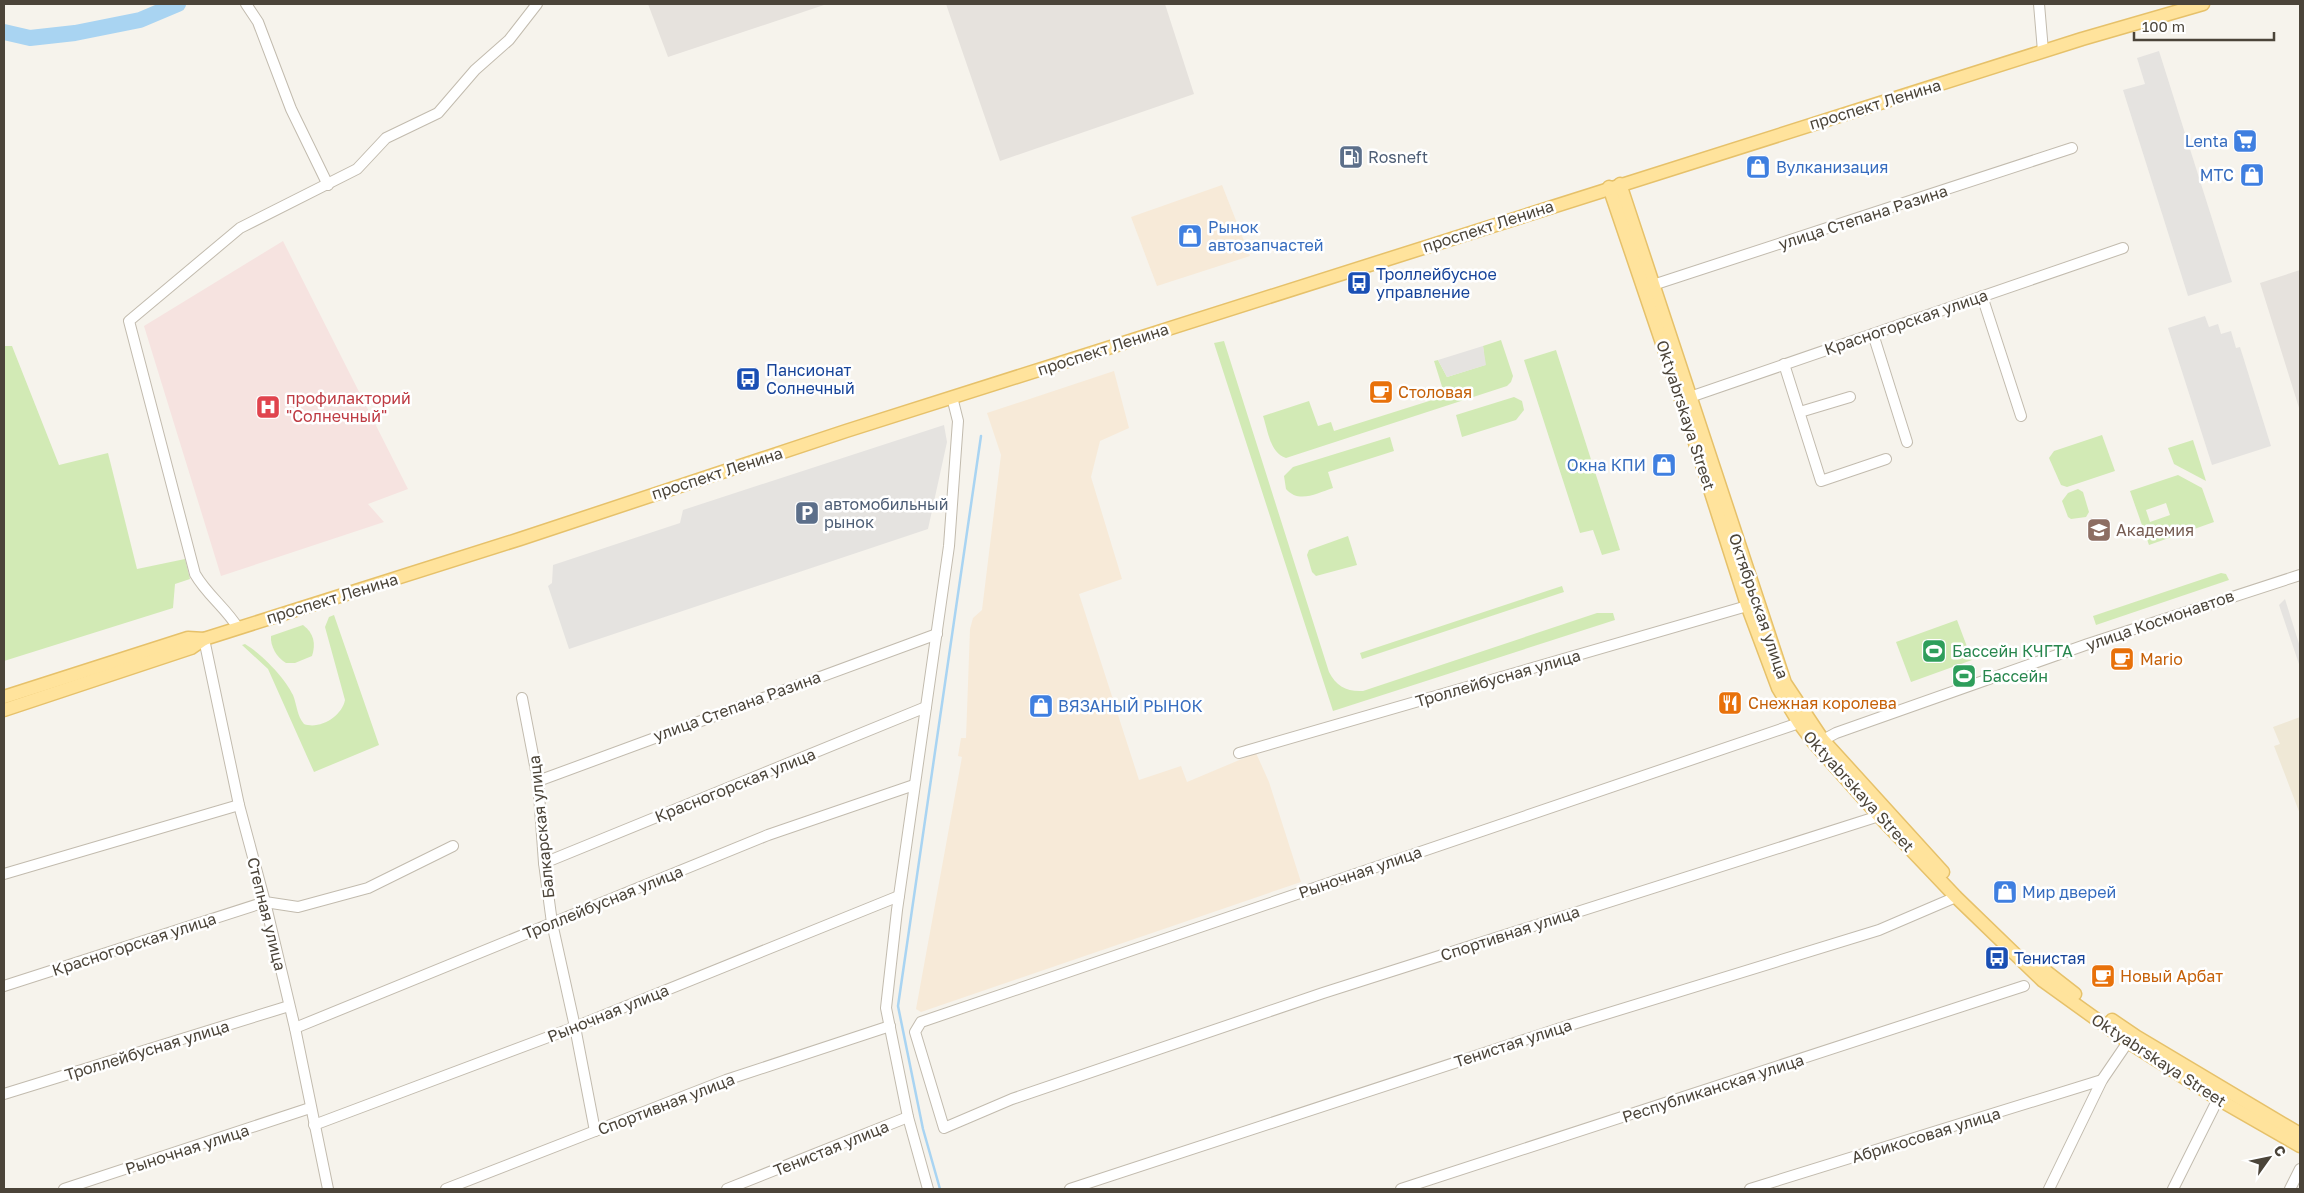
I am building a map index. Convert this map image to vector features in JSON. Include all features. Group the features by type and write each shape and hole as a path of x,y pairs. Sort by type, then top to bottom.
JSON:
{"main road":[{"name":"проспект Ленина","path":"4,697 188,638 204,639 374,586 952,398 1615,186 2203,4"},
{"name":"Oktyabrskaya Street","path":"1615,186 1638,271 1649,287 1778,688 1799,723 1814,743 1879,816 1956,897 2043,981 2218,1099 2300,1146"},
{"name":"Октябрьская улица","path":"1615,186 1649,287 1690,396 1752,604 1785,683 1823,740 1952,881 2038,966 2130,1038 2300,1134"},
{"path":"4,710 192,648 204,639"}],"street":[{"path":"246,4 258,22 291,109 328,185"},
{"path":"238,628 230,615 204,590 195,574 129,321 240,228 357,169 386,138 438,113 476,70 509,40 537,4"},
{"path":"2039,4 2043,52"},
{"name":"улица Степана Разина","path":"1649,287 2072,148"},
{"name":"Красногорская улица","path":"1690,396 2123,248"},
{"path":"1982,296 2021,416"},
{"path":"1873,334 1907,442"},
{"path":"1784,364 1821,481 1886,459"},
{"path":"1800,412 1850,397"},
{"path":"928,1189 908,1117 886,1008 914,786 949,546 958,421 952,398"},
{"name":"улица Космонавтов","path":"1823,740 1836,733 2079,647 2300,575"},
{"name":"Троллейбусная улица","path":"1239,753 1752,604"},
{"name":"улица Степана Разина","path":"538,781 937,634"},
{"name":"Степная улица","path":"204,639 239,805 265,902 295,1028 328,1189"},
{"name":"Балкарская улица","path":"522,698 538,781 544,863 552,922 596,1131"},
{"name":"Красногорская улица","path":"544,863 926,707"},
{"name":"Рыночная улица","path":"921,1022 1799,723"},
{"name":"Троллейбусная улица","path":"295,1028 768,835 914,786"},
{"path":"4,874 239,805"},
{"name":"Спортивная улица","path":"921,1022 915,1032 944,1128 1012,1099 1111,1067 1143,1053 1323,992 1879,816"},
{"path":"265,902 298,907 368,888 453,846"},
{"name":"Рыночная улица","path":"314,1125 575,1027 899,896"},
{"name":"Тенистая улица","path":"1070,1189 1570,1024 1879,930 1956,897"},
{"name":"Красногорская улица","path":"4,986 265,902"},
{"name":"Республиканская улица","path":"1401,1189 2024,986"},
{"name":"Троллейбусная улица","path":"4,1094 289,1006"},
{"name":"Спортивная улица","path":"446,1189 726,1080 890,1026"},
{"path":"2049,1189 2102,1080 2130,1038"},
{"name":"Абрикосовая улица","path":"1750,1189 2102,1080"},
{"path":"2173,1189 2218,1099"},
{"name":"Рыночная улица","path":"64,1189 310,1108"},
{"name":"Тенистая улица","path":"727,1189 908,1117"},
{"path":"2290,1189 2300,1169"}],"shaded area":[{"path":"648,4 827,4 668,57"},
{"path":"946,4 1165,4 1194,94 1000,161"},
{"path":"2159,51 2232,282 2188,296 2123,90 2145,84 2137,58"},
{"name":"Рынок автозапчастей","path":"1222,185 1250,256 1157,286 1131,217"},
{"name":"профилакторий \"Солнечный\"","path":"283,241 408,489 368,504 384,522 221,576 144,326"},
{"path":"2300,270 2300,411 2260,283"},
{"path":"2205,316 2209,327 2218,324 2221,334 2231,331 2236,348 2240,347 2271,446 2212,465 2168,328"},
{"path":"1483,346 1486,365 1447,377 1438,360"},
{"name":"ВЯЗАНЫЙ РЫНОК","path":"1114,371 1129,428 1100,441 1091,477 1122,579 1079,594 1139,780 1181,766 1187,782 1256,753 1269,782 1301,882 921,1012 916,1009 962,757 958,756 961,738 966,738 970,629 973,618 982,610 1001,455 987,413"},
{"name":"автомобильный рынок","path":"944,425 947,442 928,529 569,649 548,586 552,583 553,565 680,523 683,510"},
{"path":"2285,599 2300,647 2300,667 2279,605"},
{"path":"2300,717 2300,814 2274,746 2280,744 2273,727"}],"green space":[{"path":"1501,340 1513,376 1507,386 1286,458 1276,451 1270,441 1263,416 1309,401 1318,426 1331,422 1334,431 1445,396 1434,361 1438,360 1447,377 1485,365 1483,346"},
{"path":"1224,341 1329,672 1335,681 1343,687 1363,691 1597,613 1613,613 1615,620 1333,711 1214,343"},
{"path":"4,346 12,346 59,465 108,453 137,569 185,559 190,579 175,584 173,608 4,661"},
{"path":"1556,350 1620,550 1602,555 1593,530 1580,533 1524,360"},
{"path":"1514,397 1522,401 1524,410 1516,420 1462,437 1456,415"},
{"path":"2102,435 2115,471 2067,487 2061,485 2049,458 2054,451"},
{"path":"1390,437 1394,451 1328,472 1333,488 1302,497 1286,489 1284,476 1293,467"},
{"path":"2193,440 2206,481 2174,464 2168,448"},
{"path":"2178,475 2202,488 2214,522 2149,545 2130,491","holes":["2166,503 2170,515 2150,522 2146,510"]},
{"path":"2078,489 2083,492 2089,512 2086,517 2071,519 2068,517 2062,501 2068,493"},
{"path":"1348,536 1357,565 1316,576 1312,572 1307,555 1309,550"},
{"path":"2221,573 2226,574 2229,580 2096,625 2093,616"},
{"path":"1562,586 1564,592 1362,659 1360,653"},
{"path":"334,615 379,745 314,772 268,669 242,645 245,644 259,654 285,681 293,695 298,714 304,724 317,725 335,716 340,711 345,700 325,627 329,617"},
{"name":"Бассейн КЧГТА","path":"1957,620 1972,660 1911,682 1896,642"},
{"path":"303,625 312,635 314,647 312,656 295,663 286,663 275,651 271,636"}],"waterway":[{"path":"4,32 30,38 75,33 140,20 178,4"},
{"path":"940,1189 923,1129 898,1006 981,436"}],"place":[{"name":"Lenta","path":"2245,141"},
{"name":"Rosneft","path":"1351,157"},
{"name":"Вулканизация","path":"1758,167"},
{"name":"МТС","path":"2252,175"},
{"name":"Рынок автозапчастей","path":"1190,236"},
{"name":"Троллейбусное управление","path":"1359,283"},
{"name":"Пансионат Солнечный","path":"748,379"},
{"name":"Столовая","path":"1381,392"},
{"name":"профилакторий \"Солнечный\"","path":"268,407"},
{"name":"Окна КПИ","path":"1664,465"},
{"name":"автомобильный рынок","path":"807,513"},
{"name":"Академия","path":"2099,530"},
{"name":"Бассейн КЧГТА","path":"1934,651"},
{"name":"Mario","path":"2122,659"},
{"name":"Бассейн","path":"1964,676"},
{"name":"Снежная королева","path":"1730,703"},
{"name":"ВЯЗАНЫЙ РЫНОК","path":"1041,706"},
{"name":"Мир дверей","path":"2005,892"},
{"name":"Тенистая","path":"1997,958"},
{"name":"Новый Арбат","path":"2103,976"}]}
